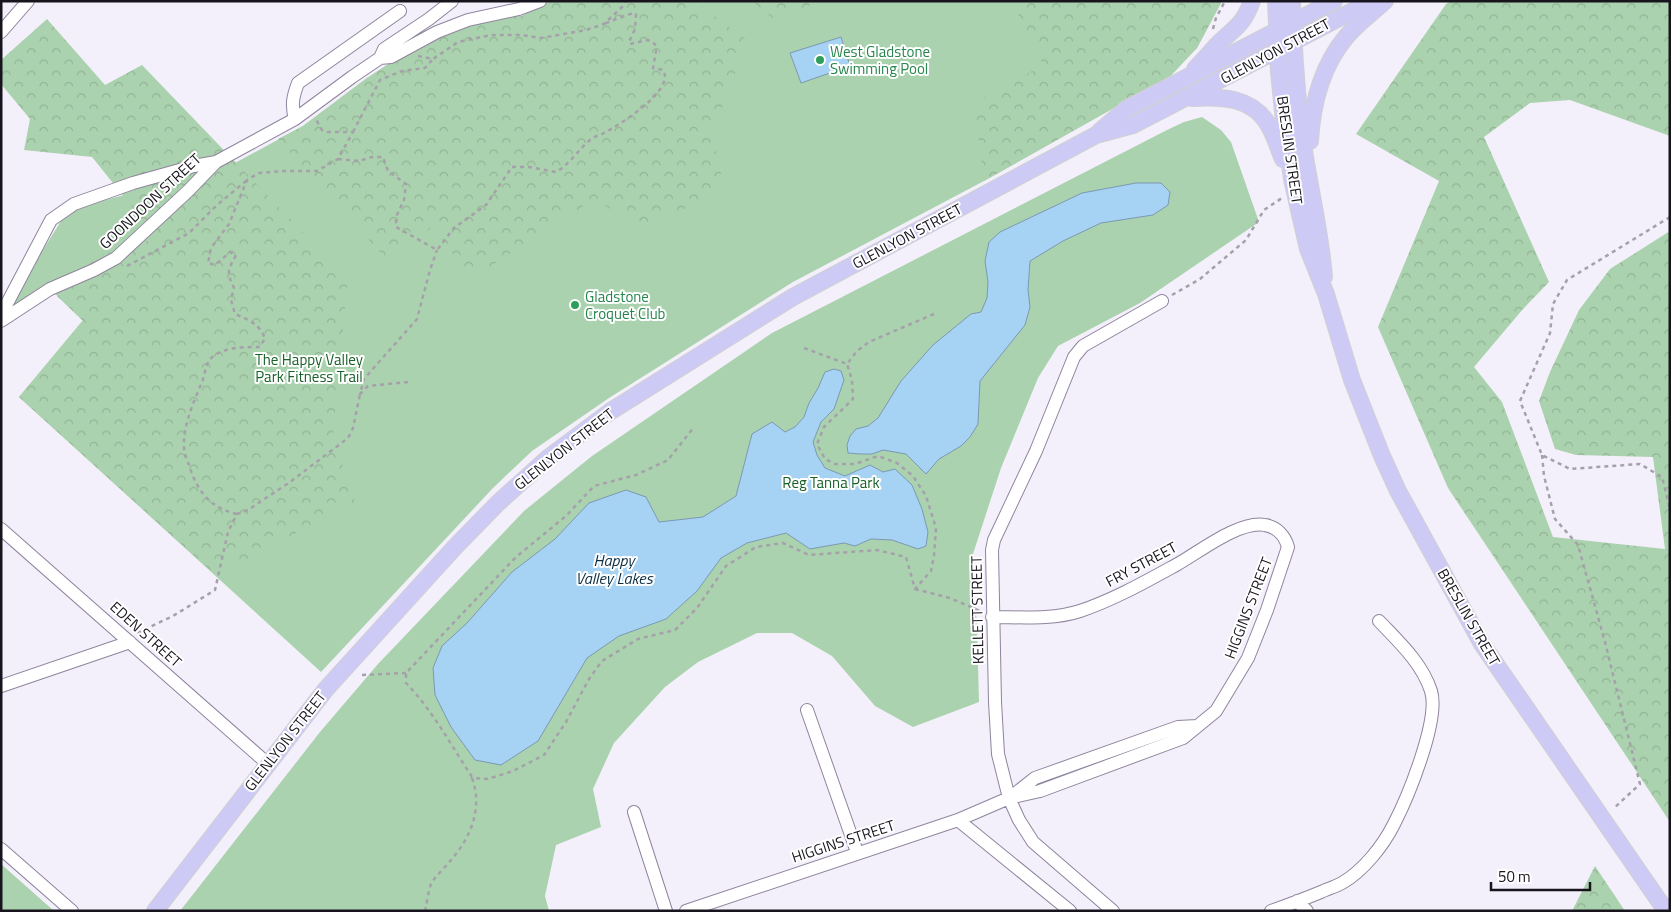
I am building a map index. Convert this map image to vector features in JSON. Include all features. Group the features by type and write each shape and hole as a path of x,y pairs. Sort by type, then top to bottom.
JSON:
{"main road":[{"path":"1189,76 1239,26 1249,12 1252,1"},
{"name":"BRESLIN STREET","path":"1276,1 1285,131 1292,179 1308,249 1326,294 1352,380 1382,456 1398,491 1482,644 1666,911"},
{"name":"BRESLIN STREET","path":"1292,1 1300,122 1322,248 1326,294"},
{"name":"GLENLYON STREET","path":"1096,135 1126,109 1334,1"},
{"name":"GLENLYON STREET","path":"155,911 326,689 386,621 492,509 548,458 611,411 793,297 1096,135 1132,125 1372,1"},
{"path":"1307,169 1312,113 1315,98 1324,75 1345,38 1385,1"},
{"path":"1184,99 1214,96 1227,97 1242,102 1256,111 1265,119 1270,127 1292,179"}],"street":[{"path":"1,32 28,1"},
{"name":"GOONDOON STREET","path":"380,58 384,49 452,1"},
{"name":"GOONDOON STREET","path":"1,321 50,289 94,270 116,258 188,191 216,162 295,118 380,58 391,57 437,32 468,20 519,10 540,1"},
{"path":"295,118 292,109 293,96 298,83 400,11"},
{"name":"GOONDOON STREET","path":"1,315 51,220 74,204 133,183 194,166 216,162"},
{"name":"KELLETT STREET","path":"1113,911 1033,842 1018,820 1009,798 998,754 992,617 992,550 994,540 1036,451 1074,357 1083,346 1162,301"},
{"name":"FRY STREET","path":"992,617 1060,616 1085,609 1115,597 1178,564 1223,536 1252,525 1266,524 1278,531 1286,538 1288,547"},
{"name":"EDEN STREET","path":"1,529 268,764"},
{"name":"HIGGINS STREET","path":"686,911 857,852 958,820 1009,798 1040,791 1183,738 1216,711 1248,658 1267,610 1288,547"},
{"path":"1271,911 1342,883 1361,868 1377,850 1394,825 1424,752 1432,710 1431,692 1423,672 1402,644 1379,621"},
{"path":"1,686 130,642"},
{"path":"807,710 857,852"},
{"path":"634,812 666,911"},
{"path":"958,820 1070,911"},
{"path":"1,849 72,911"},
{"path":"1297,901 1307,911"}],"path":[{"path":"604,24 626,1"},
{"path":"1214,36 1213,28 1216,18 1225,1"},
{"path":"116,258 127,266 190,233 217,205 247,180 259,173 317,171 338,159 380,80 402,71 424,68 433,59 458,42 491,35 522,35 541,38 586,30 622,18 628,14 636,14 635,29 629,42 630,44 648,40 655,44 656,51 653,68 663,70 666,74 661,88 644,107 603,134 591,138 563,168 556,172 529,167 512,167 486,205 454,228 437,250 417,319 364,379 354,428 348,438 248,510 237,514 226,512 211,503 200,490 190,470 184,448 186,426 206,365 214,355 236,348 260,347 265,339 262,330 250,321 235,314 231,300 234,288 228,276 236,255 230,252 215,265 208,263 211,248 229,224 247,180"},
{"path":"406,49 414,55 433,59"},
{"path":"309,108 322,130 328,132 353,132"},
{"path":"338,159 359,161 372,156 382,157 388,171 406,184 404,200 396,217 396,227 437,250"},
{"path":"1162,301 1200,279 1246,240 1264,210 1283,197"},
{"path":"1602,819 1640,784 1605,642 1578,545 1555,519 1544,476 1542,455 1520,401 1550,333 1553,304 1567,280 1670,217"},
{"path":"847,364 857,351 869,342 934,314"},
{"path":"804,348 847,364"},
{"path":"847,364 852,380 853,399 824,427 817,444 825,459 835,464 855,464 878,456 897,463 914,476 926,496 936,528 931,571 915,589"},
{"path":"360,394 368,386 408,382"},
{"path":"362,675 406,673 516,558 566,516 594,486 636,475 668,460 694,427"},
{"path":"1542,455 1570,469 1640,464 1662,477 1670,509"},
{"path":"130,642 142,631 173,616 215,590 228,532 237,514"},
{"path":"472,778 488,779 504,774 544,755 566,722 589,679 602,661 638,639 675,630 697,608 726,566 756,547 783,543 809,555 877,550 906,557 915,589"},
{"path":"915,589 950,598 992,617"},
{"path":"406,673 406,683 439,724 472,778 475,787 476,811 473,826 452,860 431,885 425,911"}],"green space":[{"name":"The Happy Valley Park Fitness Trail","path":"551,1 1222,1 1197,48 1128,100 984,181 793,282 609,398 532,451 493,488 321,672 19,397 83,320 50,289 1,317 61,221 82,206 224,169 303,126 367,78 497,18 522,16"},
{"path":"551,1 694,1 747,40 712,136 725,190 646,227 593,200 471,279 433,227 386,259 278,139 303,126 400,56 471,24 497,18 522,16"},
{"path":"752,1 819,1 776,21"},
{"path":"1012,1 1222,1 1197,48 1166,81 1128,100 984,181 974,103 1043,65"},
{"path":"1451,1 1670,1 1670,136 1570,100 1530,103 1484,137 1549,282 1523,309 1474,367 1502,402 1553,537 1665,549 1653,457 1576,455 1555,449 1539,401 1550,372 1579,310 1610,269 1670,231 1670,822 1448,488 1378,327 1439,181 1356,134 1446,4"},
{"path":"47,19 105,85 142,65 348,279 333,436 355,502 250,558 211,571 19,397 83,321 57,296 75,263 157,238 92,157 24,150 30,119 1,84 1,60"},
{"name":"Reg Tanna Park","path":"1202,117 1221,130 1231,142 1259,222 1140,303 1058,346 1038,378 1001,468 972,557 977,626 979,702 913,727 875,706 832,656 792,633 757,633 698,662 665,687 614,743 593,789 601,827 556,845 545,896 549,911 180,911 320,732 378,664 524,511 592,456 772,333 1167,130 1184,122"},
{"path":"1,864 54,911 1,911"},
{"path":"1595,866 1625,911 1572,911"}],"water":[{"name":"West Gladstone Swimming Pool","path":"841,37 850,66 801,83 790,53"},
{"path":"1136,183 1161,183 1170,192 1168,205 1153,215 1101,223 1063,241 1030,261 1028,290 1030,307 1025,325 980,381 978,424 970,437 961,446 939,459 926,474 906,454 883,450 872,454 848,453 847,445 850,436 856,429 868,426 878,418 901,381 933,345 971,314 981,312 987,298 988,282 985,261 989,242 1000,232 1082,193"},
{"name":"Happy Valley Lakes","path":"834,369 841,371 844,380 834,409 821,422 813,442 817,455 825,468 845,476 870,465 883,472 895,469 912,485 922,509 928,532 926,546 918,549 892,540 871,539 855,546 844,543 810,549 786,533 747,543 721,558 697,591 666,619 619,636 587,658 538,741 501,765 475,760 451,727 435,695 433,668 442,646 467,623 512,572 555,539 589,503 626,490 646,497 659,522 703,517 736,496 752,434 772,422 785,432 795,427 804,417 825,372"}],"place":[{"name":"West Gladstone Swimming Pool","path":"820,60"},
{"name":"Gladstone Croquet Club","path":"575,305"}]}
